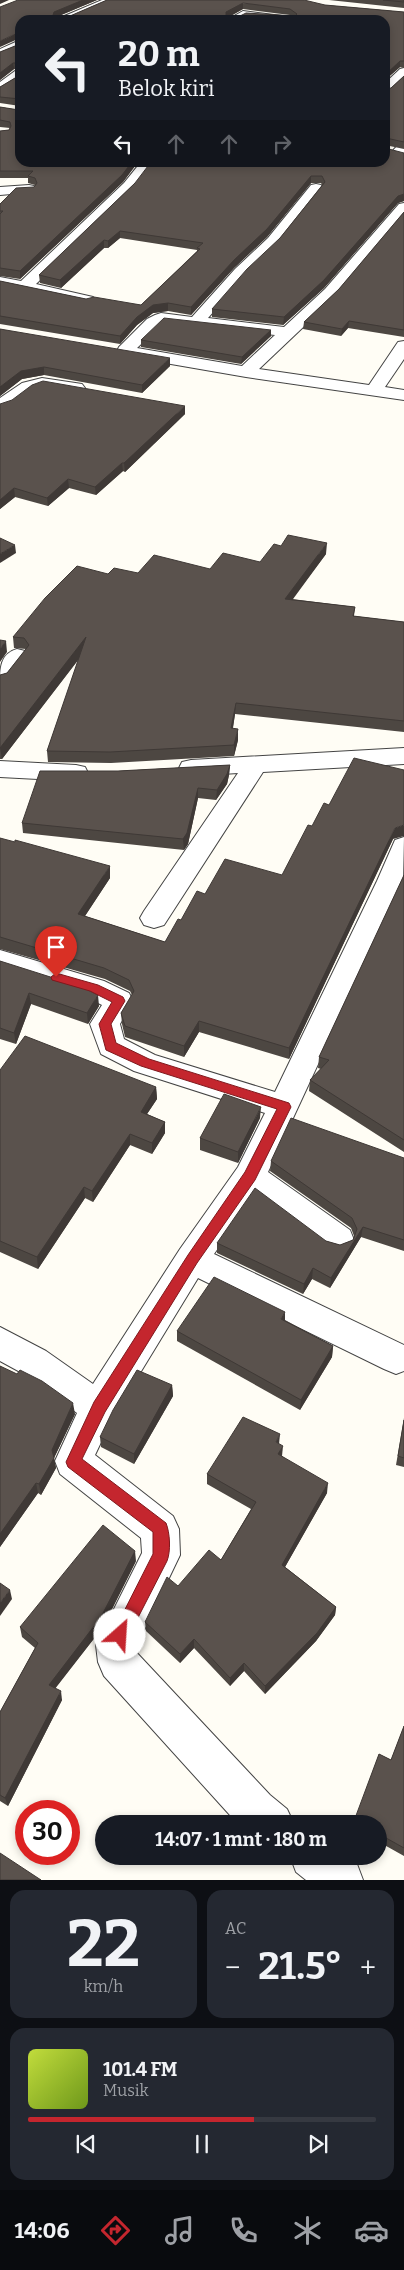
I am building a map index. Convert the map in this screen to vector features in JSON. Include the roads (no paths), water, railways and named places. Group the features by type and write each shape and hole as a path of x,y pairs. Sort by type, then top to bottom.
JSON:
{"street":[{"path":"76,15 111,0"},
{"path":"0,54 15,40"},
{"path":"0,88 15,77"},
{"path":"24,286 129,186 145,167"},
{"path":"198,320 240,272 273,241 316,188"},
{"path":"0,191 28,190"},
{"path":"246,372 331,292 404,207"},
{"path":"0,282 87,300"},
{"path":"125,351 153,322 162,318 198,320 288,332"},
{"path":"373,392 404,346"},
{"path":"106,348 246,372 404,395"},
{"path":"0,406 28,385 38,382 97,393"},
{"path":"0,676 17,656"},
{"path":"169,770 404,756"},
{"path":"154,918 256,764"},
{"path":"0,769 102,773"},
{"path":"261,1815 118,1662 116,1645 161,1555 160,1528 73,1462 99,1407 192,1259 250,1176 390,881 404,846"},
{"path":"0,960 94,988 119,1001 105,1024 111,1046 145,1063 284,1107"},
{"path":"250,1176 338,1240"},
{"path":"192,1259 314,1320 396,1358"},
{"path":"0,1343 34,1362 76,1394 99,1407"},
{"path":"323,1865 341,1880"}]}
